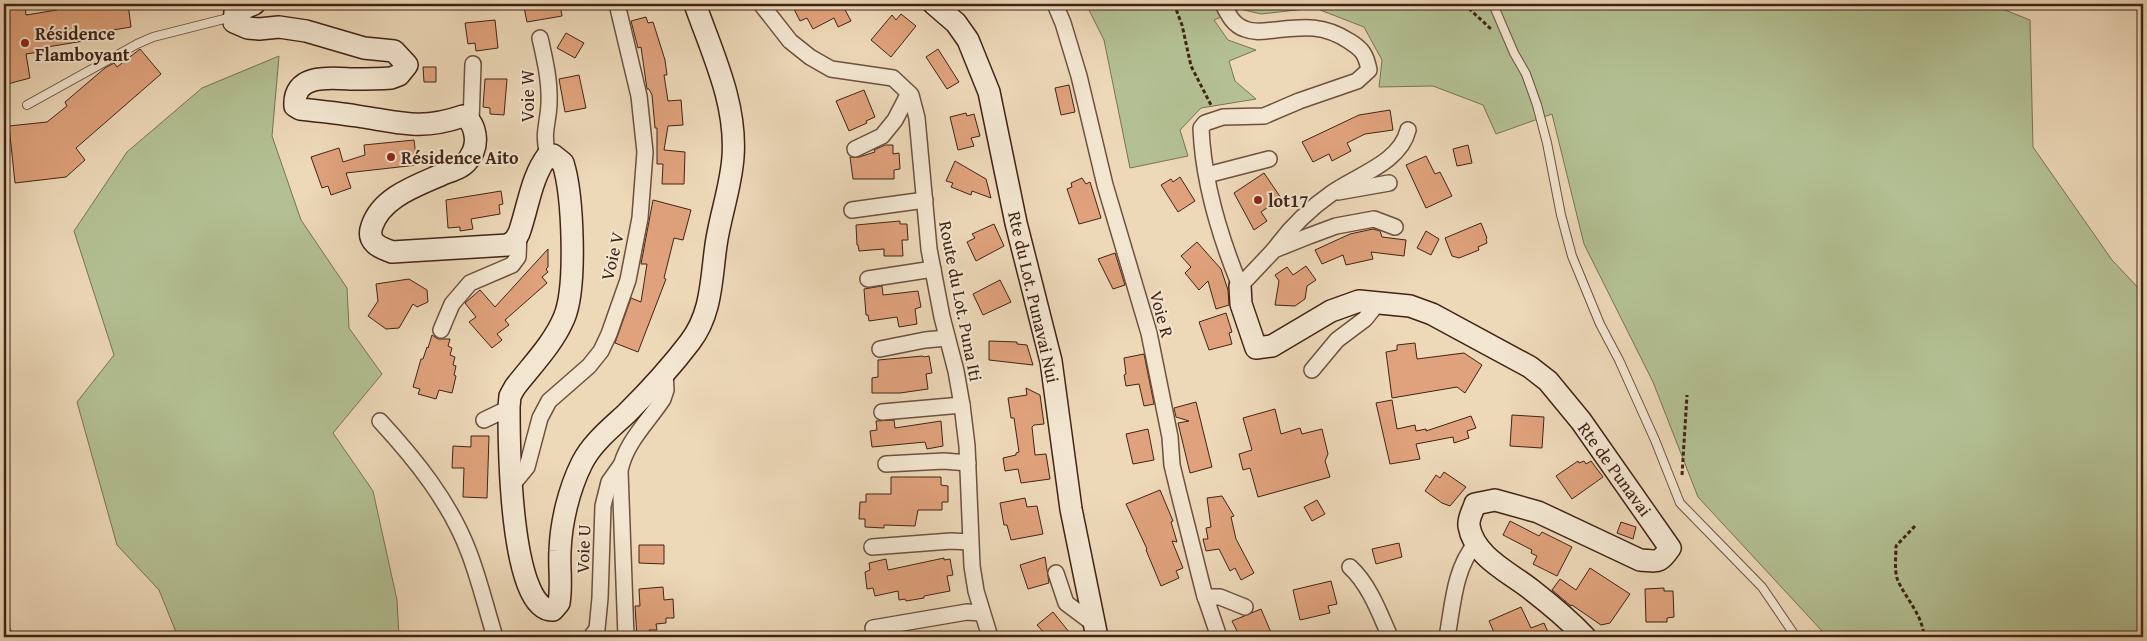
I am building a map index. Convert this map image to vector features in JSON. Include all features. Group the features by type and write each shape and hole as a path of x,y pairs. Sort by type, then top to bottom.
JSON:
{"main road":[{"path":"254,4 235,12 234,22 248,28 279,27 306,31 364,48 394,51 407,64 399,75 391,78 328,78 306,82 297,94 295,106 300,109 358,116 404,125 434,124 463,116 471,123 475,144 472,156 462,166 411,188 394,198 380,213 370,231 371,238 382,249 392,252 508,244 520,233 538,171 548,155 558,157 563,163 566,171 571,242 572,281 569,299 564,317 556,333 515,387 510,396 509,408 512,510 521,563 534,599 548,610 553,610 559,603 561,596 560,549 566,508 582,463 608,430 665,373 690,342 707,312 711,294 718,226 733,159 732,122 726,92 695,4"},
{"name":"Rte du Lot. Punavai Nui","path":"934,4 956,23 968,40 989,92 1016,223 1051,361 1071,509 1096,631"},
{"name":"Rte de Punavai","path":"1240,286 1241,304 1256,348 1272,346 1332,311 1359,301 1410,306 1432,314 1530,367 1548,380 1581,421 1670,548 1663,559 1657,562 1640,560 1538,512 1495,500 1475,504 1469,518 1469,526 1476,543 1490,560 1533,591 1585,637"}],"street":[{"name":"Voie V","path":"512,484 527,467 540,418 550,402 590,366 601,351 628,280 640,218 646,152 639,96 617,4"},
{"path":"761,4 790,41 810,57 831,69 893,78 910,93 895,120 882,136 855,149"},
{"name":"Voie R","path":"1055,4 1063,23 1079,76 1105,185 1149,333 1170,436 1172,464 1205,597 1219,637"},
{"path":"1223,4 1234,22 1243,29 1255,32 1310,26 1335,32 1362,50 1366,55 1369,70 1357,81 1300,100 1264,116 1218,119 1205,123 1201,128 1206,175 1227,250 1240,286 1274,250 1289,229 1332,193 1396,152 1406,140 1408,130"},
{"name":"Voie W","path":"540,38 548,74 549,106 544,140 548,155"},
{"path":"471,123 473,64"},
{"name":"Route du Lot. Puna Iti","path":"910,93 917,118 933,269 962,405 968,463 970,542 973,574 990,637"},
{"path":"1206,175 1269,159"},
{"path":"1332,193 1389,184"},
{"path":"852,210 925,200"},
{"path":"1274,250 1336,226 1374,219 1395,227"},
{"path":"441,330 452,304 470,283 512,265 518,257 520,233"},
{"path":"868,279 933,269"},
{"path":"1312,370 1337,340 1364,319 1377,304"},
{"path":"880,349 925,340 947,338"},
{"name":"Voie U","path":"591,637 597,629 603,506 609,482 621,465 628,447 663,399 666,390 665,373"},
{"path":"882,412 962,405"},
{"path":"484,420 509,408"},
{"path":"380,421 409,452 445,502 468,549 495,637"},
{"path":"886,464 944,461 968,463"},
{"path":"621,465 626,637"},
{"path":"872,547 951,541 970,542"},
{"path":"1447,637 1460,570 1465,557 1476,543"},
{"path":"1350,567 1357,573 1372,599 1390,637"},
{"path":"1056,573 1066,603 1096,631"},
{"path":"1205,597 1220,597 1245,607"},
{"path":"873,628 966,612 982,613"}],"lane":[{"path":"1493,4 1514,53 1526,74 1537,105 1548,143 1561,215 1578,271 1655,440 1680,503 1762,587 1796,637"},
{"path":"27,105 137,44 234,16"}],"path":[{"path":"1174,4 1182,25 1192,66 1218,119"},
{"path":"1675,492 1682,474 1687,394"},
{"path":"1915,526 1896,546 1898,580 1911,600 1924,630 1924,637"}],"green space":[{"path":"1086,4 1990,4 2030,20 2033,147 2112,260 2143,293 2143,637 1825,637 1822,631 1698,497 1653,382 1584,244 1552,114 1496,134 1483,105 1433,86 1379,87 1382,60 1364,27 1315,8 1261,14 1240,9 1214,20 1228,40 1256,50 1229,61 1235,81 1256,99 1201,108 1180,130 1188,156 1130,168 1104,40"},
{"path":"279,56 272,136 301,220 347,288 349,328 382,374 333,433 373,491 397,600 399,637 178,637 159,590 117,545 77,402 114,355 74,231 127,152 202,88"},
{"path":"4,614 14,637 4,637"}],"building":[{"name":"Résidence Flamboyant","path":"76,4 76,6 128,4 131,27 113,30 114,36 47,47 47,51 26,54 30,78 4,85 4,9 25,6 26,15 57,10 57,5"},
{"path":"541,4 560,4 562,16 527,22 524,7"},
{"path":"804,4 842,4 851,21 838,27 834,18 813,29 807,18 800,21 794,9"},
{"path":"901,14 916,26 891,57 871,40 892,15 896,20"},
{"path":"646,17 648,23 653,22 665,60 667,75 664,75 668,101 681,100 683,125 668,126 664,150 685,152 684,184 662,184 663,164 657,164 657,128 655,128 652,95 649,89 647,89 641,47 638,48 631,21"},
{"path":"495,20 498,48 476,51 475,43 468,44 465,23"},
{"path":"566,33 584,43 575,58 557,48"},
{"path":"140,49 161,74 76,148 85,160 66,177 15,183 9,126 47,122 67,106 65,102 105,68 114,63 117,67"},
{"path":"938,49 959,82 947,89 926,57"},
{"path":"423,67 436,67 436,82 424,82"},
{"path":"579,75 586,108 565,112 559,79"},
{"path":"485,79 507,79 504,115 490,114 490,108 483,107"},
{"path":"1069,85 1075,112 1061,115 1055,88"},
{"path":"864,90 875,117 849,131 836,101"},
{"path":"1390,110 1393,130 1365,134 1347,143 1351,151 1332,161 1329,154 1313,162 1302,142 1359,115"},
{"path":"966,113 967,116 974,114 980,136 971,138 974,146 958,150 950,117"},
{"path":"414,140 417,165 346,173 351,188 331,195 328,186 322,188 311,157 339,148 343,162 365,155 364,145"},
{"path":"885,145 893,145 893,154 899,153 900,169 894,170 894,179 853,179 850,157 859,157 875,152 874,150"},
{"path":"1468,145 1472,163 1457,166 1453,149"},
{"path":"1426,156 1435,174 1440,172 1452,196 1426,208 1406,165"},
{"path":"955,161 986,179 991,198 972,191 971,195 951,187 953,183 946,181"},
{"name":"lot17","path":"1264,173 1281,198 1261,212 1267,221 1254,230 1234,193"},
{"path":"1180,177 1195,201 1178,212 1161,185 1171,179 1173,182"},
{"path":"1082,178 1086,184 1090,182 1101,218 1079,224 1067,189 1072,187 1071,183"},
{"path":"501,191 503,204 499,205 500,214 471,219 473,229 460,231 460,227 448,228 446,200"},
{"path":"653,200 691,210 683,240 674,238 664,278 666,279 638,352 615,343 631,298 641,302 647,264 641,264"},
{"path":"900,221 900,224 907,224 908,240 902,240 903,256 884,256 884,249 859,251 856,225"},
{"path":"1481,223 1487,243 1478,247 1479,250 1459,258 1452,256 1445,238"},
{"path":"994,224 1004,246 976,261 967,242 975,238 972,234"},
{"path":"1373,229 1380,231 1382,237 1406,240 1404,256 1371,252 1373,259 1346,265 1343,255 1322,264 1315,250 1350,234"},
{"path":"1426,231 1439,239 1431,255 1417,248"},
{"path":"1197,242 1221,269 1228,290 1229,305 1216,309 1208,281 1199,290 1185,273 1191,267 1181,256"},
{"path":"548,249 548,267 546,269 548,272 542,277 547,283 505,320 509,325 497,334 502,340 492,348 469,322 476,317 465,303 480,290 495,307"},
{"path":"1115,253 1125,285 1113,289 1098,259"},
{"path":"1306,266 1316,280 1307,286 1305,299 1295,306 1275,305 1279,281 1275,275 1287,267 1293,275"},
{"path":"409,279 427,290 428,302 417,307 413,304 399,328 386,329 368,316 378,301 376,284"},
{"path":"1000,280 1011,302 983,315 973,294"},
{"path":"882,286 883,295 918,291 921,307 915,309 917,324 899,327 897,317 869,321 868,315 866,315 864,289"},
{"path":"1226,313 1232,332 1229,333 1232,344 1209,350 1199,322"},
{"path":"432,335 438,339 450,339 448,346 452,348 450,355 455,357 453,365 456,366 452,393 439,390 436,399 418,394 420,389 413,387 421,359 423,359"},
{"path":"989,341 1017,342 1017,344 1027,345 1033,365 989,360"},
{"path":"1415,343 1417,359 1464,353 1482,365 1465,393 1457,387 1392,398 1386,352 1397,350 1397,345"},
{"path":"1144,354 1154,404 1144,406 1139,384 1126,386 1124,358"},
{"path":"929,356 932,373 926,374 928,389 900,393 872,393 872,378 878,377 878,360"},
{"path":"1026,388 1040,395 1044,424 1032,427 1035,455 1046,454 1050,479 1021,483 1018,469 1005,471 1003,458 1016,455 1019,452 1014,418 1011,418 1008,398 1027,395"},
{"path":"1392,400 1397,429 1415,425 1416,431 1426,429 1426,431 1471,416 1476,428 1467,431 1469,438 1454,443 1453,437 1416,444 1420,459 1390,464 1376,403"},
{"path":"1196,402 1212,467 1190,473 1178,423 1189,421 1176,417 1174,408"},
{"path":"1275,409 1281,434 1300,428 1302,434 1322,429 1328,454 1325,461 1330,477 1258,497 1250,468 1243,470 1239,454 1252,450 1243,418"},
{"path":"1512,415 1544,417 1542,448 1510,446"},
{"path":"894,420 895,428 941,421 943,446 927,449 925,442 872,447 870,431 877,430 876,421"},
{"path":"1148,429 1154,460 1133,464 1126,434"},
{"path":"471,436 489,436 487,498 463,497 464,468 452,468 453,446 471,447"},
{"path":"1578,461 1579,463 1584,461 1586,464 1591,461 1603,477 1572,499 1556,476"},
{"path":"1444,472 1466,487 1450,506 1442,503 1425,491 1436,475 1440,478"},
{"path":"891,477 941,477 941,485 948,486 948,502 942,502 942,510 918,510 915,526 884,525 884,528 865,527 865,519 859,519 860,502 866,502 866,494 891,494"},
{"path":"1160,490 1173,521 1171,522 1177,542 1172,541 1183,568 1176,571 1179,578 1161,586 1147,549 1126,504"},
{"path":"1222,496 1234,516 1231,517 1236,539 1254,573 1241,580 1235,568 1230,571 1219,549 1206,551 1203,539 1208,539 1206,528 1211,527 1207,498"},
{"path":"1025,498 1027,507 1037,506 1043,534 1011,540 1007,525 1004,525 1000,503"},
{"path":"1317,500 1325,514 1312,521 1304,507"},
{"path":"1510,521 1539,536 1542,532 1572,547 1557,576 1533,564 1537,556 1531,553 1532,550 1503,535"},
{"path":"1621,522 1636,527 1633,539 1617,533"},
{"path":"1399,543 1402,557 1376,564 1372,549"},
{"path":"639,545 664,545 664,564 639,563"},
{"path":"1045,557 1049,583 1028,589 1020,565"},
{"path":"944,558 944,560 950,559 953,575 947,576 950,591 906,601 905,599 899,600 898,591 875,596 873,588 867,589 865,572 870,570 869,563 886,559 888,570"},
{"path":"1590,568 1630,594 1610,623 1601,625 1571,606 1552,590 1560,579 1576,590"},
{"path":"1331,581 1337,604 1328,606 1330,613 1300,620 1293,590"},
{"path":"663,587 664,600 673,599 674,618 666,618 666,623 656,624 657,630 649,630 650,637 637,637 635,606 640,606 639,589"},
{"path":"1664,588 1664,591 1673,591 1674,617 1667,618 1667,622 1646,622 1645,589"},
{"path":"1521,607 1531,628 1544,623 1550,637 1496,637 1489,621"},
{"path":"1261,609 1273,637 1240,637 1232,621"},
{"path":"1053,612 1073,637 1048,637 1037,625"}],"place":[{"name":"Résidence Flamboyant","path":"25,43"},
{"name":"Résidence Aito","path":"391,157"},
{"name":"lot17","path":"1258,200"}]}
